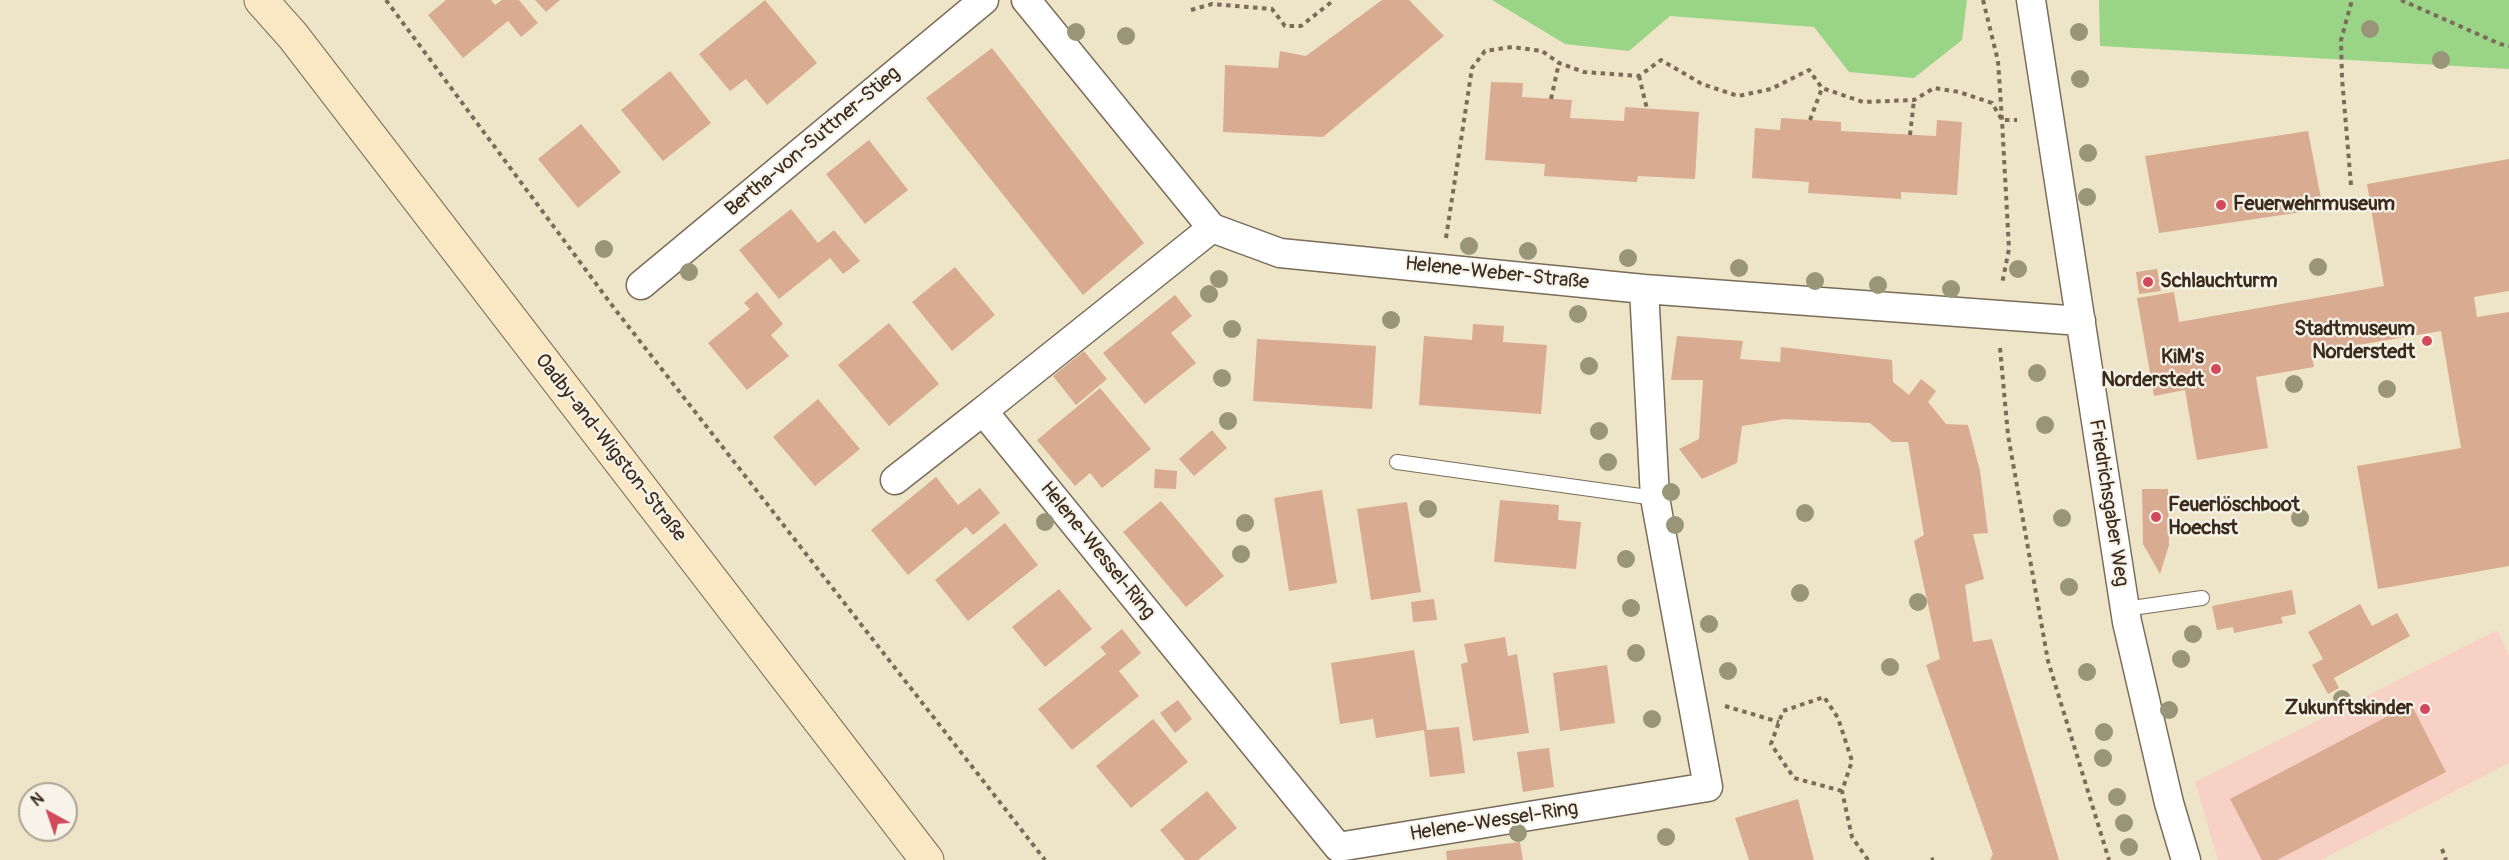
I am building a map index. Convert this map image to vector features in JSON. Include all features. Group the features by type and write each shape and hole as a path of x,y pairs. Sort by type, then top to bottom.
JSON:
{"main road":[{"name":"Oadby-and-Wigston-Straße","path":"261,0 293,36 927,860"},
{"name":"Oadby-and-Wigston-Straße","path":"273,0 293,36"}],"street":[{"name":"Bertha-von-Suttner-Stieg","path":"641,285 984,0"},
{"path":"895,480 1212,228 1026,0"},
{"name":"Friedrichsgaber Weg","path":"2031,0 2124,609 2169,803 2186,860"},
{"name":"Helene-Weber-Straße","path":"1212,228 1280,253 1644,289 2081,321"},
{"name":"Helene-Wessel-Ring","path":"983,411 1338,847 1708,787 1655,498 1644,289"}],"lane":[{"path":"1397,462 1655,498"},
{"path":"2124,609 2202,598"}],"path":[{"path":"386,0 614,308 1045,860"},
{"path":"1191,10 1212,4 1272,9 1285,26 1301,26 1334,0"},
{"path":"1983,0 1998,61 2002,120 2009,249 1997,315 2008,435 2048,661 2109,860"},
{"path":"2351,185 2341,40 2352,0"},
{"path":"2401,0 2509,46"},
{"path":"1441,269 1472,68 1485,51 1512,47 1542,51 1559,63 1584,72 1639,76 1661,60 1702,84 1738,96 1771,88 1809,70 1822,88 1863,102 1914,100 1934,88 1959,92 1992,103 2002,120"},
{"path":"1551,99 1559,63"},
{"path":"1639,76 1647,109"},
{"path":"1810,120 1822,88"},
{"path":"1910,135 1914,100"},
{"path":"2002,120 2050,120"},
{"path":"1691,698 1779,722"},
{"path":"1842,791 1794,778 1771,744 1783,711 1824,698 1838,718 1852,761 1842,791 1852,837 1868,860"},
{"path":"2442,849 2446,860"}],"shaded area":[{"name":"Zukunftskinder","path":"2497,630 2509,655 2509,763 2321,860 2218,860 2195,782"}],"green space":[{"path":"1492,0 1967,0 1962,40 1914,78 1849,72 1814,27 1670,16 1629,51 1565,44"},
{"path":"2099,0 2509,0 2509,69 2100,46"}],"building":[{"path":"446,0 491,0 495,5 502,0 519,0 538,23 521,37 508,21 463,58 428,15"},
{"path":"535,0 560,0 546,12"},
{"path":"765,0 817,63 767,105 746,79 730,91 699,54"},
{"path":"1382,0 1409,0 1444,36 1323,137 1223,132 1225,65 1278,68 1280,51 1306,56"},
{"path":"992,48 1144,243 1083,295 926,98"},
{"path":"670,71 711,123 663,161 621,110"},
{"path":"1491,82 1523,83 1522,97 1572,100 1570,118 1624,121 1625,107 1699,112 1695,179 1638,176 1637,182 1544,176 1545,164 1485,160"},
{"path":"1781,118 1841,122 1841,131 1936,136 1937,120 1962,122 1957,195 1901,192 1901,199 1808,193 1809,182 1752,178 1755,128 1780,130"},
{"path":"581,124 621,172 578,208 538,159"},
{"path":"2308,131 2323,209 2159,233 2145,156"},
{"path":"869,140 908,190 865,224 826,174"},
{"path":"2509,159 2509,291 2474,297 2477,317 2509,312 2509,566 2378,589 2357,466 2461,448 2441,331 2311,353 2314,367 2256,377 2268,448 2197,460 2185,390 2154,396 2137,298 2174,292 2179,322 2384,286 2367,184"},
{"path":"791,209 818,243 834,230 860,261 843,274 830,258 779,299 739,250"},
{"path":"955,267 995,315 952,351 912,302"},
{"name":"Schlauchturm","path":"2157,269 2161,291 2139,294 2136,272"},
{"path":"757,292 783,324 771,335 789,356 747,390 708,343 750,309 744,303"},
{"path":"1175,295 1192,316 1171,333 1196,363 1145,404 1103,353"},
{"path":"889,323 939,384 889,426 838,365"},
{"path":"1473,324 1504,326 1503,342 1547,345 1541,414 1419,405 1424,336 1472,340"},
{"path":"1677,336 1743,341 1740,359 1780,362 1781,347 1892,360 1893,382 1909,395 1921,379 1936,391 1928,402 1946,424 1968,425 1980,471 1988,533 1973,534 1984,579 1965,585 1973,642 1992,639 2059,860 1990,860 1993,854 1926,665 1940,659 1914,541 1924,535 1908,442 1892,442 1870,423 1784,419 1742,426 1737,463 1702,479 1679,449 1699,439 1703,380 1671,380"},
{"path":"1257,339 1376,346 1372,409 1253,401"},
{"path":"1084,351 1107,379 1076,405 1053,376"},
{"path":"1100,388 1151,449 1102,488 1090,473 1075,486 1037,440"},
{"path":"818,399 860,449 815,486 773,437"},
{"path":"1212,430 1227,448 1194,476 1179,459"},
{"path":"1155,469 1177,471 1176,489 1154,488"},
{"path":"936,477 958,505 980,488 1000,513 973,535 966,527 908,575 871,530"},
{"name":"Feuerlöschboot Hoechst","path":"2142,489 2168,489 2169,545 2160,574 2143,544"},
{"path":"1322,490 1337,583 1289,591 1274,498"},
{"path":"1500,500 1559,505 1558,520 1581,522 1576,569 1494,562"},
{"path":"1161,501 1224,576 1186,607 1123,532"},
{"path":"1407,502 1421,592 1371,600 1357,509"},
{"path":"1005,523 1038,565 968,621 935,580"},
{"path":"1059,589 1092,629 1045,667 1012,627"},
{"path":"2292,590 2296,614 2281,617 2283,623 2234,633 2233,627 2217,630 2212,606"},
{"path":"1434,599 1437,620 1413,622 1411,602"},
{"path":"2360,604 2372,626 2397,613 2410,636 2334,678 2339,688 2328,694 2312,665 2323,659 2308,632"},
{"path":"1122,629 1141,653 1119,671 1139,696 1072,750 1038,709 1106,654 1100,647"},
{"path":"1505,637 1508,656 1517,654 1529,733 1473,741 1461,664 1468,662 1464,644"},
{"path":"1414,650 1427,730 1459,727 1465,773 1430,777 1424,730 1376,738 1373,719 1340,724 1331,663"},
{"path":"1607,665 1615,723 1560,731 1553,673"},
{"path":"1178,700 1192,719 1175,733 1160,713"},
{"path":"2411,704 2446,772 2277,860 2262,860 2230,799"},
{"path":"1153,719 1188,762 1131,808 1096,766"},
{"path":"1549,748 1554,787 1523,792 1517,752"},
{"path":"1207,791 1237,828 1198,860 1185,860 1160,830"},
{"path":"1798,799 1814,860 1749,860 1735,818"},
{"path":"1520,842 1523,860 1447,860 1446,851"}],"place":[{"name":"Feuerwehrmuseum","path":"2221,205"},
{"name":"Schlauchturm","path":"2148,282"},
{"name":"Stadtmuseum Norderstedt","path":"2427,341"},
{"name":"KiM's Norderstedt","path":"2216,369"},
{"name":"Feuerlöschboot Hoechst","path":"2156,517"},
{"name":"Zukunftskinder","path":"2425,709"}]}
